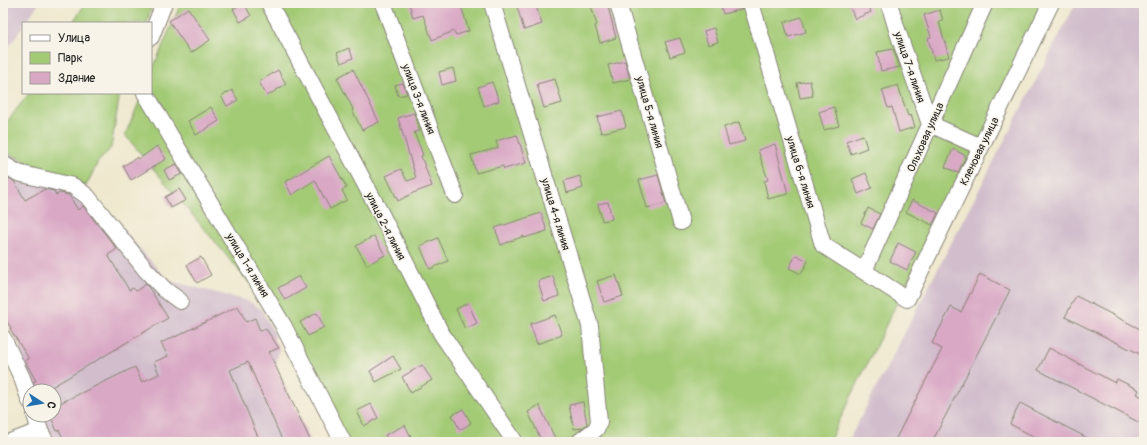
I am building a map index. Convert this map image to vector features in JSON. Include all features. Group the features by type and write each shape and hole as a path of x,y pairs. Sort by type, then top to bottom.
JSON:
{"street":[{"path":"152,34 164,3"},
{"name":"улица 2-я линия","path":"269,3 381,214 441,333 515,442"},
{"name":"улица 3-я линия","path":"383,3 456,195"},
{"name":"улица 4-я линия","path":"492,3 590,326 599,422 596,429 579,442"},
{"name":"улица 5-я линия","path":"618,3 681,222"},
{"name":"улица 6-я линия","path":"752,3 823,245 907,299"},
{"name":"улица 7-я линия","path":"889,3 930,124"},
{"name":"Ольховая улица","path":"864,271 986,3"},
{"name":"Кленовая улица","path":"907,299 1051,3"},
{"name":"улица 1-я линия","path":"146,94 283,325 343,442"},
{"path":"930,124 981,147"},
{"path":"3,164 18,173 73,186 87,196 146,270 165,290 180,301"},
{"path":"3,338 24,383"},
{"path":"10,442 43,436 38,423"}],"shaded area":[{"path":"3,3 39,3 26,22 22,22 22,27 3,55"},
{"path":"1076,3 1144,3 1144,442 848,442"},
{"path":"3,150 40,168 86,186 167,280 248,301 261,309 275,335 274,341 279,348 276,366 311,442 52,442 44,423 62,423 62,383 27,383 14,351 21,346 3,315"}],"green space":[{"path":"86,3 145,3 151,7 147,22 77,22 74,20"},
{"path":"181,3 1052,3 910,276 829,442 343,442 290,331 125,135 143,94 152,94 152,71"},
{"path":"28,94 120,94 111,148 98,162 86,186 33,165 3,150 3,127"}],"building":[{"path":"244,3 251,16 240,22 233,9"},
{"path":"409,3 460,3 469,31 456,35 454,31 432,40 423,15 413,18"},
{"path":"516,3 535,3 542,24 524,30"},
{"path":"590,3 607,3 616,38 600,43 595,26 597,25"},
{"path":"720,3 742,3 743,9 723,14"},
{"path":"848,3 868,3 871,12 855,19"},
{"path":"188,8 210,40 191,53 169,21"},
{"path":"940,10 943,21 939,22 949,57 934,60 928,38 931,37 924,15"},
{"path":"802,17 806,32 788,37 784,22"},
{"path":"714,28 718,42 708,45 704,31"},
{"path":"680,38 685,52 670,57 665,42"},
{"path":"349,48 353,58 341,63 337,53"},
{"path":"893,49 900,67 881,71 877,52"},
{"path":"625,61 630,79 613,83 608,65"},
{"path":"453,68 456,81 442,85 439,72"},
{"path":"353,69 379,122 362,130 337,78"},
{"path":"278,70 286,84 267,96 259,82"},
{"path":"555,79 562,103 544,108 537,84"},
{"path":"810,81 813,96 800,98 797,83"},
{"path":"492,82 499,101 484,106 478,87"},
{"path":"403,83 407,94 398,96 395,85"},
{"path":"898,85 908,116 911,115 915,127 899,132 892,107 888,108 882,90"},
{"path":"232,90 238,100 227,106 221,96"},
{"path":"211,107 219,121 196,135 188,121"},
{"path":"834,107 839,126 824,130 819,112"},
{"path":"622,111 626,127 601,133 597,117"},
{"path":"414,113 420,131 414,132 423,155 421,156 432,186 413,193 398,201 386,176 401,169 407,181 416,178 398,118"},
{"path":"739,122 745,141 729,145 724,127"},
{"path":"517,135 526,163 504,169 503,166 476,173 471,155 498,148 496,141"},
{"path":"863,135 867,148 851,154 846,141"},
{"path":"775,144 788,194 768,199 764,181 768,180 758,150"},
{"path":"157,146 166,159 131,180 123,166 138,157 139,159"},
{"path":"953,149 966,156 958,173 945,167"},
{"path":"329,156 347,188 342,190 347,200 330,209 315,180 292,195 285,182"},
{"path":"176,164 182,174 169,180 164,170"},
{"path":"866,173 872,188 858,194 852,179"},
{"path":"658,175 666,203 647,208 639,180"},
{"path":"580,176 583,188 567,193 564,181"},
{"path":"7,177 14,181 25,200 45,189 54,191 56,195 60,193 69,195 78,210 83,206 117,249 108,255 129,290 133,288 136,291 146,284 168,318 58,383 33,383 36,381 25,361 29,359 3,315 3,180"},
{"path":"179,189 186,200 171,208 165,197"},
{"path":"912,200 938,213 932,225 906,212"},
{"path":"608,202 612,219 602,221 598,204"},
{"path":"868,208 880,214 873,229 861,223"},
{"path":"541,213 547,231 524,238 524,236 501,245 495,228"},
{"path":"374,236 385,255 367,265 356,246"},
{"path":"438,238 448,261 430,269 420,246"},
{"path":"898,243 916,252 907,270 890,261"},
{"path":"796,255 808,261 801,274 789,268"},
{"path":"201,257 211,275 197,283 187,265"},
{"path":"980,274 1010,290 932,442 894,442 942,349 932,343 951,307 961,312"},
{"path":"616,275 623,296 604,302 597,281"},
{"path":"299,276 306,288 285,300 278,288"},
{"path":"553,276 559,296 544,301 538,281"},
{"path":"1076,296 1144,331 1144,356 1065,317"},
{"path":"468,303 477,323 465,329 456,309"},
{"path":"238,306 246,322 255,318 260,331 266,329 279,348 269,352 311,442 283,442 248,362 230,370 260,442 65,442 54,423 62,423 62,402 135,367 142,382 159,374 154,362 168,356 161,343"},
{"path":"317,313 324,327 308,336 300,322"},
{"path":"555,315 562,335 537,344 530,324"},
{"path":"1049,348 1115,383 1117,379 1139,390 1137,394 1144,398 1144,425 1038,370"},
{"path":"393,356 401,369 376,382 370,371"},
{"path":"422,365 432,380 411,393 402,377"},
{"path":"583,402 587,424 582,428 574,429 569,405"},
{"path":"1020,403 1095,442 1044,442 1010,424"},
{"path":"371,404 378,418 364,426 357,411"},
{"path":"539,405 557,442 542,442 528,412"},
{"path":"463,409 471,423 460,430 452,415"},
{"path":"405,425 411,437 402,442 389,442 385,435"}]}
